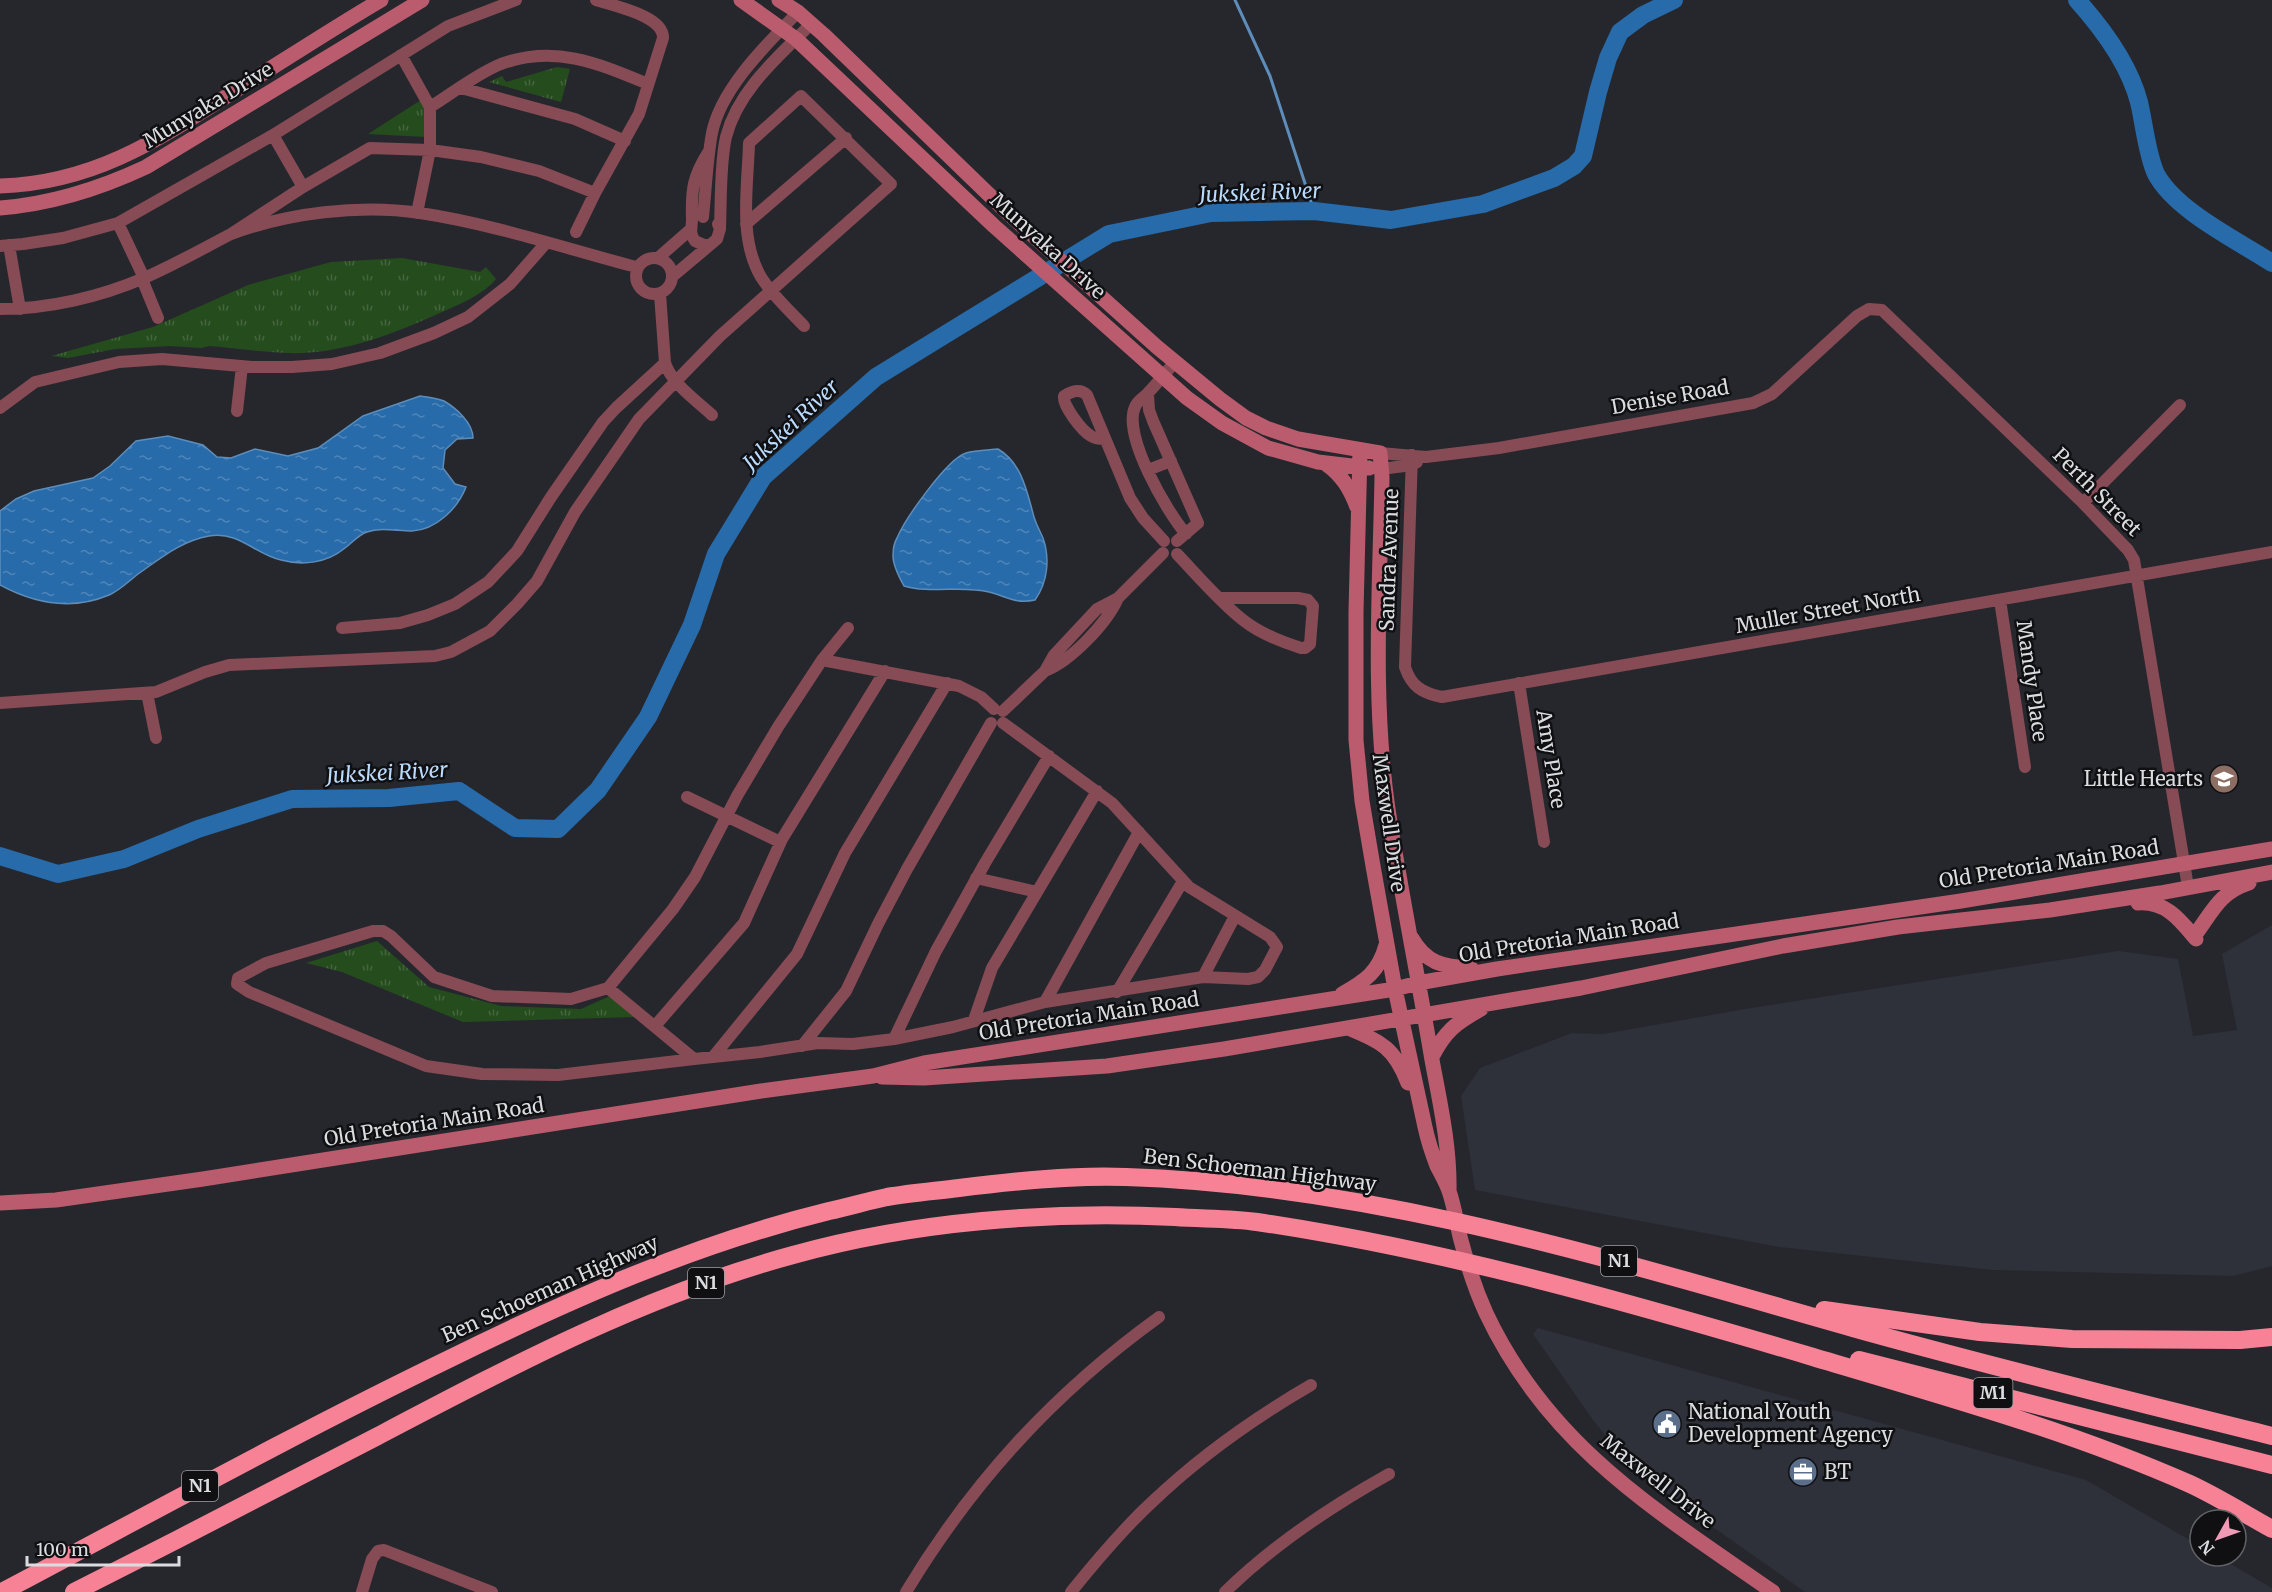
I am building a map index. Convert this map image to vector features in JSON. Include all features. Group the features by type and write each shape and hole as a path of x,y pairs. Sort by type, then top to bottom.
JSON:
{"highway":[{"name":"Ben Schoeman Highway","path":"2,1592 323,1420 597,1288 675,1257 782,1223 887,1197 1001,1183 1121,1177 1194,1181 1274,1190 1410,1210 1613,1260 1727,1292"},
{"name":"N1","path":"74,1592 540,1351 609,1319 688,1289 791,1255 893,1231 1004,1220 1117,1214 1252,1221 1399,1248 1501,1271 1713,1328"},
{"path":"1727,1292 1828,1311 1980,1332 2072,1339 2240,1340 2272,1337"},
{"name":"M1","path":"1727,1292 1916,1346 2272,1436"},
{"path":"2182,1340 2272,1325"},
{"path":"1713,1328 2076,1438 2195,1486 2272,1529"},
{"name":"M1","path":"1713,1328 1905,1370 2272,1465"}],"main road":[{"name":"Munyaka Drive","path":"0,186 23,186 64,179 127,156 381,0"},
{"name":"Munyaka Drive","path":"0,208 45,203 78,195 146,167 422,0"},
{"name":"Munyaka Drive","path":"741,0 796,39 1108,330 1204,410 1248,438 1294,456 1359,468 1380,461"},
{"name":"Munyaka Drive","path":"779,0 812,24 1009,214 1126,320 1228,405 1266,428 1298,439 1360,451 1380,461"},
{"name":"Maxwell Drive","path":"1360,451 1356,740 1362,801 1386,943 1423,1119 1430,1147 1449,1191 1464,1253 1486,1313 1506,1350 1548,1411 1574,1441 1625,1487 1773,1592"},
{"name":"Maxwell Drive","path":"1380,461 1379,699 1381,751 1408,932 1425,1015 1447,1149 1449,1191"},
{"path":"1324,463 1334,469 1347,484 1359,512"},
{"name":"Old Pretoria Main Road","path":"0,1203 56,1200 202,1179 749,1093 873,1076 924,1063 1395,989 1497,969 1950,903 2272,849"},
{"name":"Old Pretoria Main Road","path":"873,1076 924,1078 1107,1066 1581,988 1783,946 1864,933 2069,907 2272,872"},
{"path":"2069,907 2145,902 2155,904 2170,911 2196,937 2221,897 2227,892 2272,876"},
{"path":"1408,932 1423,953 1443,966 1497,969"},
{"path":"1334,999 1359,985 1377,968 1386,943"},
{"path":"1432,1057 1439,1042 1452,1027 1492,1003"},
{"path":"1348,1028 1378,1042 1396,1056 1423,1119"}],"street":[{"path":"20,309 4,245 63,237 118,223 273,135 448,26 516,0"},
{"path":"576,232 639,114 663,38 660,27 651,20 596,0"},
{"path":"709,245 695,241 695,223 711,148 712,132 739,79 798,12"},
{"path":"636,267 636,280 639,286 648,293 660,294 669,287 673,276 717,239 720,230 726,137 744,97 756,81 812,24"},
{"path":"401,55 430,107 430,150 417,213"},
{"path":"430,107 501,64 526,58 550,56 580,58 648,84"},
{"path":"461,88 575,119 625,141"},
{"path":"0,703 156,692 229,665 435,656 451,652 490,632 537,581 575,512 639,419 720,336 771,290 891,184 801,96 749,143 746,224 748,239 760,276 771,290 804,326"},
{"path":"273,135 303,187"},
{"path":"746,224 846,138"},
{"path":"0,309 20,309 85,298 144,278 231,234 303,187 370,148 430,150 481,157 539,171 595,193"},
{"path":"231,234 256,225 321,214 378,211 417,213 484,225 636,267"},
{"path":"658,258 695,223 711,218 716,221 720,230"},
{"path":"118,223 144,278 144,284 158,318"},
{"path":"0,408 34,382 119,362 162,359 243,366 332,364 380,353 434,333 468,316 510,284 546,243"},
{"path":"636,267 646,259 658,258 669,264 673,276"},
{"path":"660,294 665,363 670,375 712,415"},
{"name":"Denise Road","path":"1412,460 1499,448 1753,403 1772,394 1863,311 1877,309 1887,314"},
{"name":"Perth Street","path":"1887,314 2083,503 2128,550 2134,560 2188,887"},
{"path":"1175,362 1148,394 1135,405 1132,416 1133,429 1148,470 1171,516 1180,543 1220,598 1250,625 1301,648 1310,644 1313,606 1308,600 1220,598"},
{"path":"342,628 400,623 428,615 455,604 488,582 517,551 556,488 603,422 665,363"},
{"path":"237,411 243,366"},
{"path":"1148,394 1149,410 1198,523 1180,543"},
{"path":"2083,503 2180,405"},
{"path":"1105,439 1135,508 1164,547"},
{"path":"1380,461 1412,460"},
{"name":"Sandra Avenue","path":"1405,667 1412,460"},
{"path":"1148,470 1171,461"},
{"path":"802,1046 846,991 907,869 998,717 1098,618 1111,612 1118,598 1164,547 1169,538 1180,543"},
{"name":"Muller Street North","path":"1405,667 1408,677 1415,686 1423,692 1442,696 2272,552"},
{"name":"Mandy Place","path":"2000,600 2025,767"},
{"path":"822,660 947,683 969,690 981,697 998,717 1098,791 1122,812 1183,881 1200,895 1270,938 1277,947 1265,970 1258,977 1237,980 1203,977 1046,1002 894,1039 802,1046 558,1075 482,1074 426,1066 406,1060 249,992 237,984 242,974 266,963 373,931 383,931 434,977 492,996 571,999 608,988 684,893 708,855 727,816 778,727 822,660 848,628"},
{"path":"655,1026 744,923 780,842 885,671"},
{"path":"713,1057 797,954 845,853 947,683"},
{"name":"Amy Place","path":"1518,683 1544,842"},
{"path":"147,693 156,738"},
{"path":"894,1039 936,951 976,878 1049,756"},
{"path":"974,1020 992,969 1098,791"},
{"path":"687,797 780,842"},
{"path":"1046,1002 1140,832"},
{"path":"976,878 1037,892"},
{"path":"1117,992 1183,881"},
{"path":"1203,977 1235,916"},
{"path":"608,988 694,1059"},
{"path":"906,1592 962,1507 1005,1455 1067,1392 1134,1335 1160,1317"},
{"path":"1071,1592 1124,1530 1181,1476 1250,1423 1311,1385"},
{"path":"1225,1592 1252,1566 1309,1522 1389,1474"},
{"path":"362,1592 372,1559 378,1551 384,1550 492,1592"}],"shaded area":[{"path":"2272,925 2272,1266 2233,1276 1993,1270 1779,1247 1475,1190 1461,1096 1480,1068 1572,1033 1603,1034 1751,1008 2118,951 2178,959 2193,1036 2237,1030 2222,954"},
{"path":"1538,1328 2086,1480 2188,1539 2188,1568 2238,1568 2272,1588 2272,1592 1805,1592 1635,1472 1593,1420 1533,1334"}],"green space":[{"path":"557,67 570,69 561,102 489,82 502,76 506,82"},
{"path":"421,100 427,109 426,137 368,134"},
{"path":"402,258 480,272 486,267 496,279 485,290 471,298 424,320 366,342 327,351 287,353 209,346 201,348 170,346 115,349 68,358 51,356 153,327 248,285 331,262"},
{"path":"377,941 429,987 501,1006 581,1009 610,996 634,1017 463,1022 342,972 306,963"}],"water":[{"path":"420,396 444,401 454,408 467,422 473,438 457,439 445,450 443,468 455,484 466,487 452,510 429,527 412,531 383,529 367,532 338,553 323,560 306,563 289,562 271,557 230,537 220,535 199,538 172,551 113,593 81,603 40,601 0,585 0,511 16,499 34,491 93,478 110,466 136,441 168,436 203,445 217,457 231,458 255,449 288,456 318,448 363,416"},
{"path":"998,449 1013,462 1018,470 1047,554 1043,586 1035,600 1017,601 978,590 925,589 904,586 894,564 893,549 901,529 917,504 948,466 958,458 970,452"}],"waterway":[{"path":"1235,0 1270,76 1314,211"},
{"name":"Jukskei River","path":"0,856 58,874 124,859 198,829 292,799 389,798 459,791 515,828 558,829 598,790 648,717 692,625 716,554 763,477 876,377 1109,234 1211,213 1314,211 1391,220 1483,204 1554,178 1574,166 1583,156 1608,58 1620,32 1643,15 1674,0"},
{"name":"Jukskei River","path":"2077,0 2105,35 2129,74 2139,102 2153,166 2165,188 2208,224 2272,263"}],"place":[{"name":"Little Hearts","path":"2224,779"},
{"name":"National Youth Development Agency","path":"1667,1424"},
{"name":"BT","path":"1803,1472"}]}
